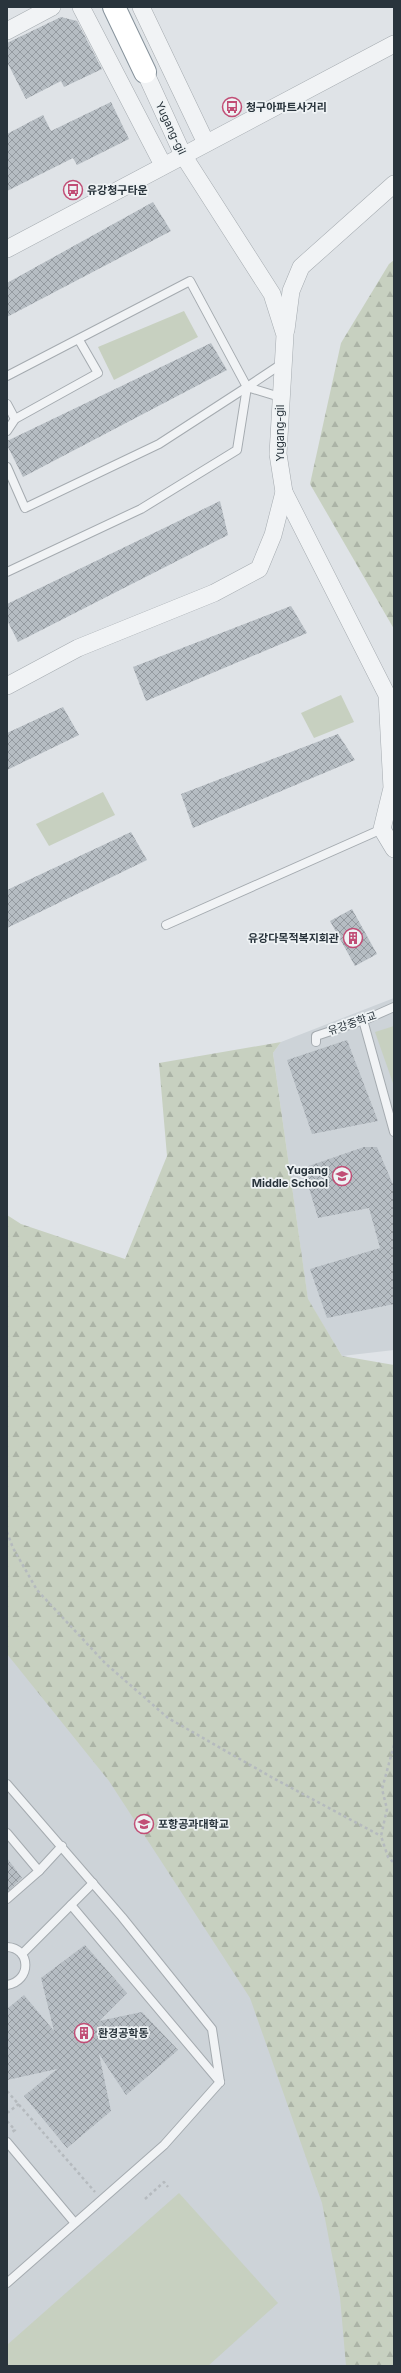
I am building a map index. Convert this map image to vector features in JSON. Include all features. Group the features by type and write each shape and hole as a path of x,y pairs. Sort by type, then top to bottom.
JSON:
{"highway":[{"path":"114,7 145,72"}],"street":[{"path":"7,31 52,7"},
{"path":"81,7 163,165"},
{"path":"141,7 206,143"},
{"path":"7,249 163,165 394,44"},
{"name":"Yugang-gil","path":"145,72 183,155 272,294 285,335 280,397 278,454 284,492 387,695 392,788 382,829"},
{"path":"285,335 291,291 301,267 394,184"},
{"path":"7,686 78,648 214,593 259,569 273,535 284,492"},
{"path":"382,829 394,849"}],"lane":[{"path":"7,376 79,340 190,281 247,387 237,450 141,509 7,572"},
{"path":"7,431 15,419 98,373 79,340"},
{"path":"7,467 26,508 159,444 283,363"},
{"path":"247,387 280,397"},
{"path":"7,404 15,419"},
{"path":"166,925 382,829"},
{"name":"유강중학교","path":"316,1042 316,1036 363,1020 394,1007"},
{"path":"363,1020 394,1132"},
{"path":"7,1784 93,1883 212,2029 220,2082"},
{"path":"7,1833 39,1871"},
{"path":"7,1898 39,1871 62,1846"},
{"path":"22,1954 93,1883"},
{"path":"71,1905 220,2082"},
{"path":"7,1947 17,1950 22,1954 26,1965 25,1971 18,1981 7,1985"},
{"path":"7,2283 74,2222 164,2145 220,2082"},
{"path":"7,2142 74,2222"}],"path":[{"path":"7,1532 13,1548 37,1590 105,1663 168,1718 273,1778 381,1836"},
{"path":"394,1746 382,1789 387,1809 381,1836 388,1856 394,1863"},
{"path":"7,2091 102,2199"},
{"path":"7,2113 19,2104"},
{"path":"145,2199 164,2182 168,2187"}],"shaded area":[{"name":"Yugang Middle School","path":"394,998 394,1350 342,1356 308,1300 273,1053 281,1042"},
{"name":"포항공과대학교","path":"7,1497 170,1611 394,2366 7,2366"}],"green space":[{"path":"394,260 394,629 310,484 341,343 389,264"},
{"path":"184,311 198,337 114,380 98,347"},
{"path":"341,695 354,722 314,738 301,713"},
{"path":"103,792 115,815 49,846 36,824"},
{"path":"394,1026 394,1086 375,1032"},
{"path":"281,1042 273,1053 308,1299 342,1356 394,1365 394,2366 346,2366 340,2297 322,2203 250,1998 109,1781 7,1654 7,1215 21,1224 125,1259 167,1156 159,1063"},
{"path":"179,2193 278,2303 208,2366 7,2366 7,2345"}],"building":[{"path":"61,17 77,21 102,69 64,87 61,81 26,99 7,62 7,43"},
{"path":"111,102 129,139 77,165 73,158 7,191 7,134 43,115 51,131"},
{"path":"153,202 171,231 7,317 7,283"},
{"path":"211,343 227,370 23,477 7,445 7,441"},
{"path":"220,501 228,535 18,642 7,620 7,604"},
{"path":"291,606 307,633 146,701 133,667"},
{"path":"63,707 79,735 7,770 7,733"},
{"path":"338,734 355,760 193,828 181,794"},
{"path":"131,832 147,860 7,928 7,890"},
{"name":"유강다목적복지회관","path":"352,909 377,954 355,966 330,921"},
{"path":"347,1040 378,1121 312,1134 287,1060"},
{"path":"364,1147 377,1147 394,1187 394,1304 327,1318 310,1269 380,1248 369,1208 318,1218 303,1168"},
{"path":"7,1858 22,1878 7,1892"},
{"name":"환경공학동","path":"85,1945 127,1993 99,2021 142,2012 178,2050 126,2095 99,2054 111,2111 67,2148 24,2096 57,2069 7,2080 7,2009 24,1995 54,2031 41,1978"}],"place":[{"name":"청구아파트사거리","path":"232,107"},
{"name":"유강청구타운","path":"73,190"},
{"name":"유강다목적복지회관","path":"353,938"},
{"name":"Yugang Middle School","path":"342,1176"},
{"name":"포항공과대학교","path":"144,1824"},
{"name":"환경공학동","path":"84,2033"}]}
